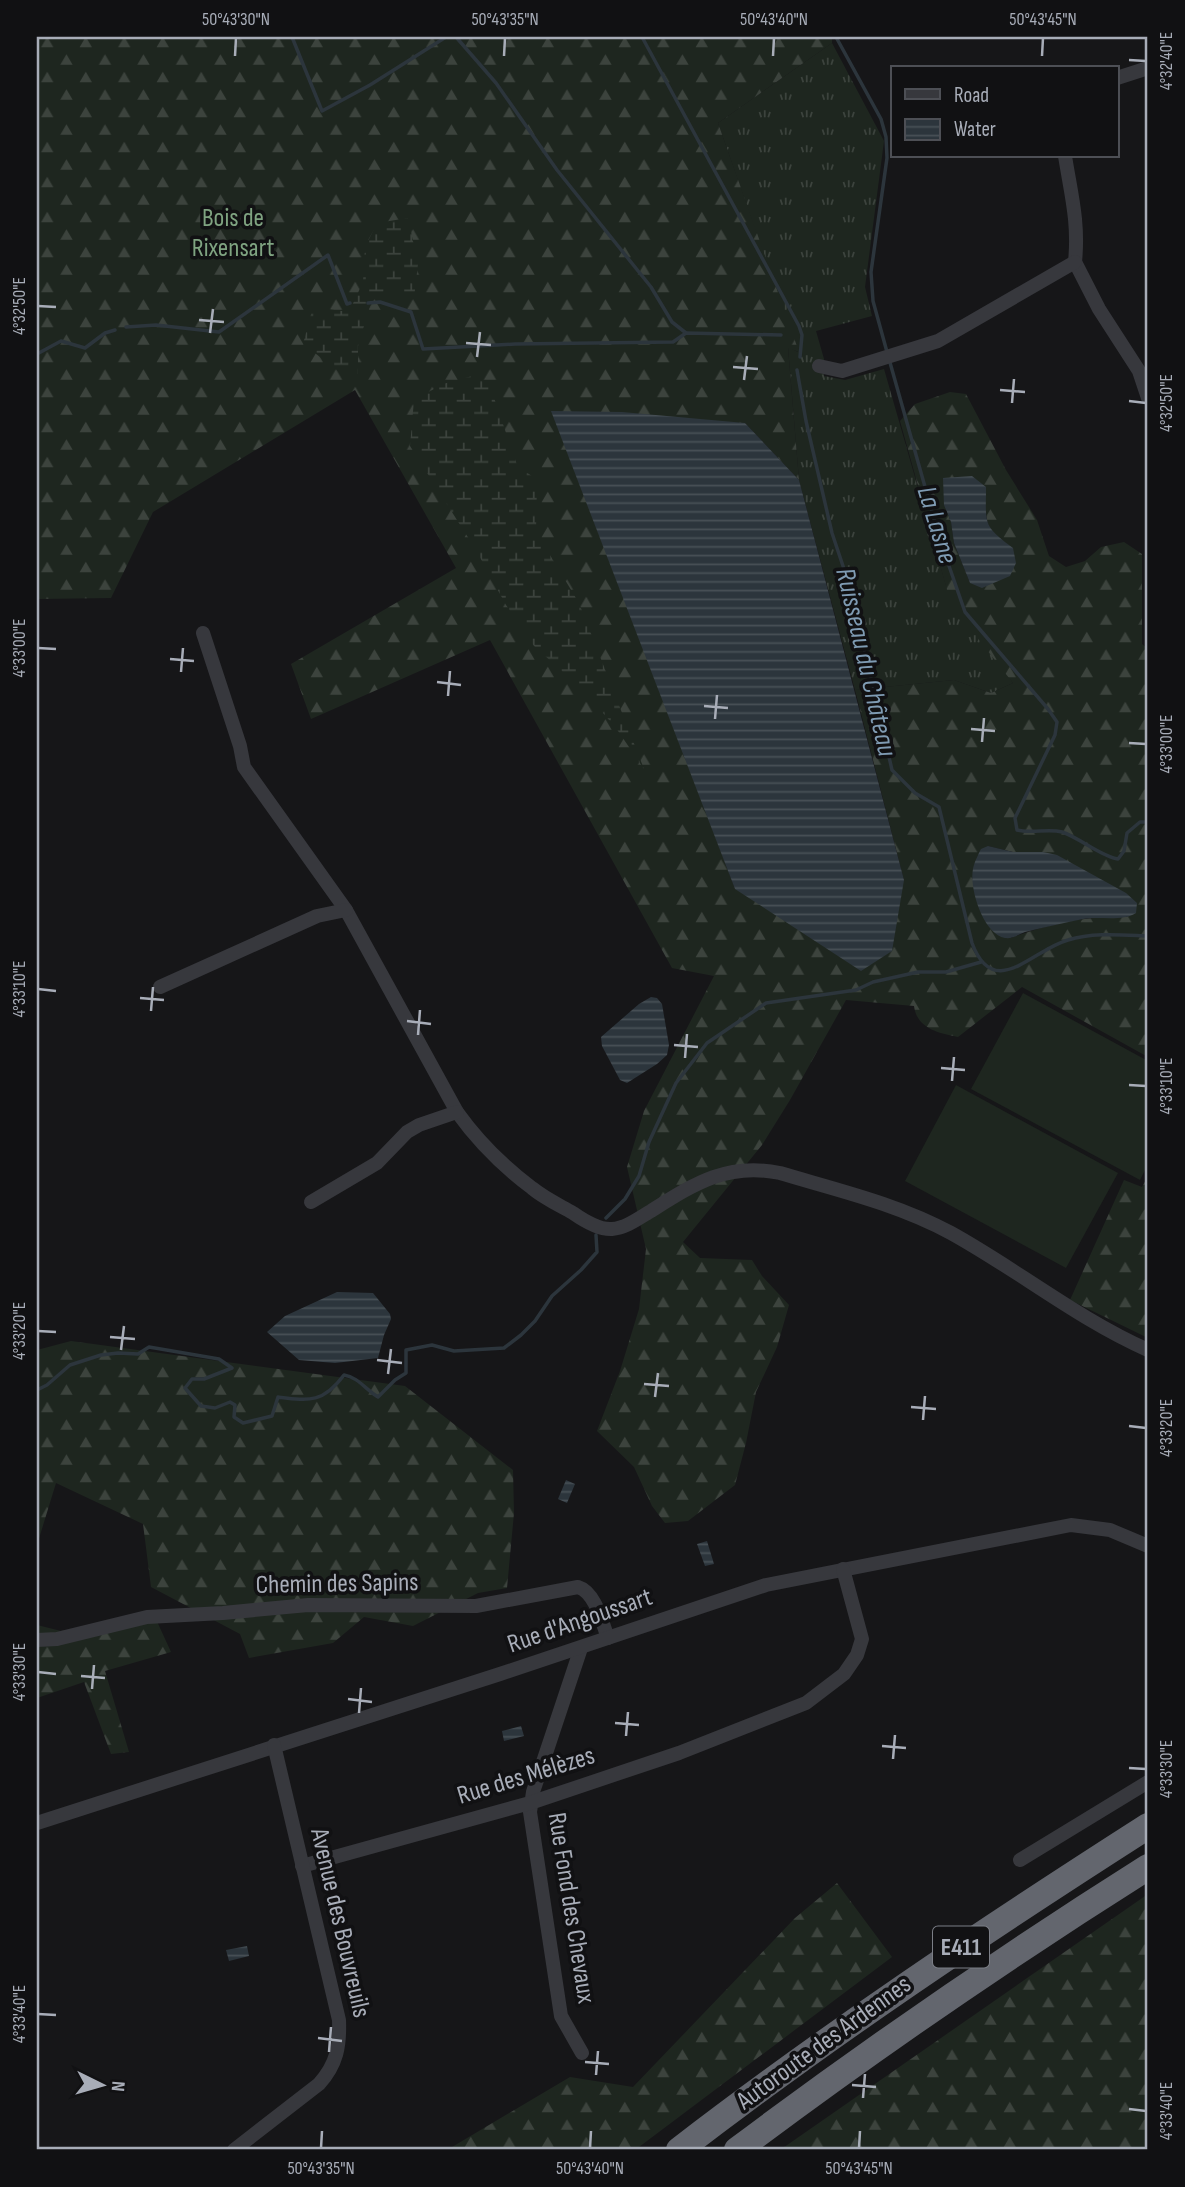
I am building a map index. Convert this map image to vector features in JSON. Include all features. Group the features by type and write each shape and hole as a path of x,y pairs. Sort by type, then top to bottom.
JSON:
{"highway":[{"name":"Autoroute des Ardennes","path":"679,2150 778,2074 946,1957 1148,1826"},
{"name":"Autoroute des Ardennes","path":"737,2150 830,2080 968,1984 1148,1867"},
{"path":"830,2080 859,2078 1148,1888"}],"street":[{"path":"1118,78 1148,68"},
{"path":"1065,158 1077,232 1074,262 1134,362 1148,398"},
{"path":"819,366 842,371 938,341 1074,262"},
{"path":"203,633 240,746 242,765 346,909 457,1112 478,1138 532,1188 587,1222 613,1229 628,1224 688,1187 712,1177 735,1170 760,1169 780,1173 899,1210 950,1233 1068,1307 1148,1350"},
{"path":"160,987 317,916 346,909"},
{"path":"311,1202 377,1163 407,1132 457,1112"},
{"name":"Rue d'Angoussart","path":"37,1823 580,1648 766,1585 1071,1525 1110,1530 1148,1546"},
{"name":"Rue des Mélèzes","path":"302,1866 530,1803 679,1753 806,1703 844,1674 857,1655 862,1639 843,1569"},
{"name":"Chemin des Sapins","path":"37,1640 57,1639 148,1617 308,1605 476,1606 578,1587 586,1590 591,1598 608,1638"},
{"name":"Rue Fond des Chevaux","path":"580,1648 530,1803 530,1812 562,2016 582,2053"},
{"name":"Avenue des Bouvreuils","path":"234,2150 330,2073 340,2041 339,2020 274,1745"},
{"path":"1020,1860 1148,1782"}],"green space":[{"name":"Bois de Rixensart","path":"37,37 832,37 832,43 718,123 799,352 788,348 799,480 745,423 688,763 735,889 904,880 855,690 954,680 991,693 1013,683 979,640 947,590 900,421 915,404 950,392 966,394 1006,470 1037,520 1049,556 1066,567 1085,561 1101,547 1124,542 1142,554 1142,644 1148,649 1148,1057 1022,987 958,1037 924,1025 914,1006 846,1000 762,1145 683,1242 700,1258 752,1260 762,1276 789,1305 777,1347 756,1392 735,1485 688,1521 665,1523 652,1506 634,1467 597,1431 620,1371 639,1309 646,1249 627,1167 644,1111 714,976 672,968 490,640 311,719 291,664 456,568 355,390 153,512 111,598 37,599","holes":["944,504 986,512 991,529 1012,548 970,583 954,543 951,522","988,846 1013,852 1043,852 1128,917 1098,917 1068,922 1011,938"]},
{"path":"832,43 884,141 865,287 872,316 816,331 824,359 824,376 845,380 884,369 947,589 1013,683 991,693 954,680 855,690 799,480 788,347 798,352 718,123"},
{"path":"408,218 418,264 414,298 394,294 372,299 358,346 358,374 345,376 303,344 313,307 349,312 363,282 365,247 377,223"},
{"path":"476,375 491,389 517,465 537,480 536,532 579,603 644,769 616,728 584,691 534,646 506,605 476,550 410,446 414,400 443,384"},
{"path":"1023,993 1148,1061 1148,1164 1140,1180 971,1089"},
{"path":"956,1085 1118,1173 1066,1268 905,1181"},
{"path":"1148,1176 1148,1338 1070,1300 1124,1180 1142,1187"},
{"path":"71,1341 405,1386 513,1470 514,1513 507,1588 478,1593 413,1626 364,1617 333,1643 249,1658 240,1634 151,1587 143,1524 56,1483 37,1545 37,1350"},
{"path":"154,1615 171,1652 105,1671 129,1752 111,1754 84,1682 37,1698 37,1625 61,1631"},
{"path":"837,1883 892,1957 635,2150 447,2150 570,2077 633,2087 795,1918"},
{"path":"1148,1894 1148,2150 780,2150"}],"water":[{"path":"551,411 622,412 745,423 799,480 904,880 892,951 861,971 735,889"},
{"path":"972,476 986,487 988,523 996,534 1013,548 1016,563 1010,576 982,588 970,583 954,543 951,522 944,505 943,478"},
{"path":"988,846 1013,852 1057,855 1126,893 1137,903 1136,913 1124,917 1083,919 1010,938 997,935 979,909 973,887 974,864 981,849"},
{"path":"651,997 657,998 662,1004 669,1045 667,1055 627,1083 620,1080 602,1046 601,1037"},
{"path":"337,1292 373,1293 390,1314 391,1319 378,1358 335,1363 299,1360 267,1332 285,1316"},
{"path":"566,1480 575,1484 567,1503 558,1499"},
{"path":"707,1541 714,1564 705,1566 697,1544"},
{"path":"521,1726 524,1736 504,1741 502,1731"},
{"path":"247,1946 249,1956 229,1961 226,1950"}],"waterway":[{"path":"292,37 322,111 370,85 446,37"},
{"path":"456,37 496,83 557,170 651,287 672,322 686,333"},
{"name":"Ruisseau du Château","path":"642,37 799,326 802,335 800,357"},
{"name":"La Lasne","path":"836,37 881,119 886,137 887,158 871,272 873,301 887,352"},
{"path":"126,327 156,325 219,332 328,255 347,304 350,303"},
{"path":"368,303 380,302 411,312 423,349 515,344 673,342 686,333 781,335"},
{"path":"37,354 61,341 85,348 105,333 115,330"},
{"name":"La Lasne","path":"889,359 940,540 965,612 1057,722 1055,735 1015,818 1017,830 1062,832 1118,859 1124,851 1127,833 1140,822 1148,822"},
{"name":"Ruisseau du Château","path":"797,370 832,533 850,587 892,770 915,793 939,807 972,943 981,960 991,969 1003,971 1028,961 1054,945 1078,937 1148,936"},
{"path":"606,1218 625,1199 639,1176 649,1142 676,1083 707,1043 766,1003 856,990 873,982 918,972 946,972 981,962"},
{"path":"37,1390 70,1365 101,1355 138,1354 149,1347 219,1359 232,1368 204,1379 192,1379 185,1388 201,1406 215,1408 230,1402 235,1405 234,1417 243,1423 272,1416 278,1397 307,1399 322,1395 344,1375 358,1381 378,1397 406,1373 406,1350 432,1345 454,1351 504,1348 535,1321 552,1296 597,1252 596,1235"}]}
